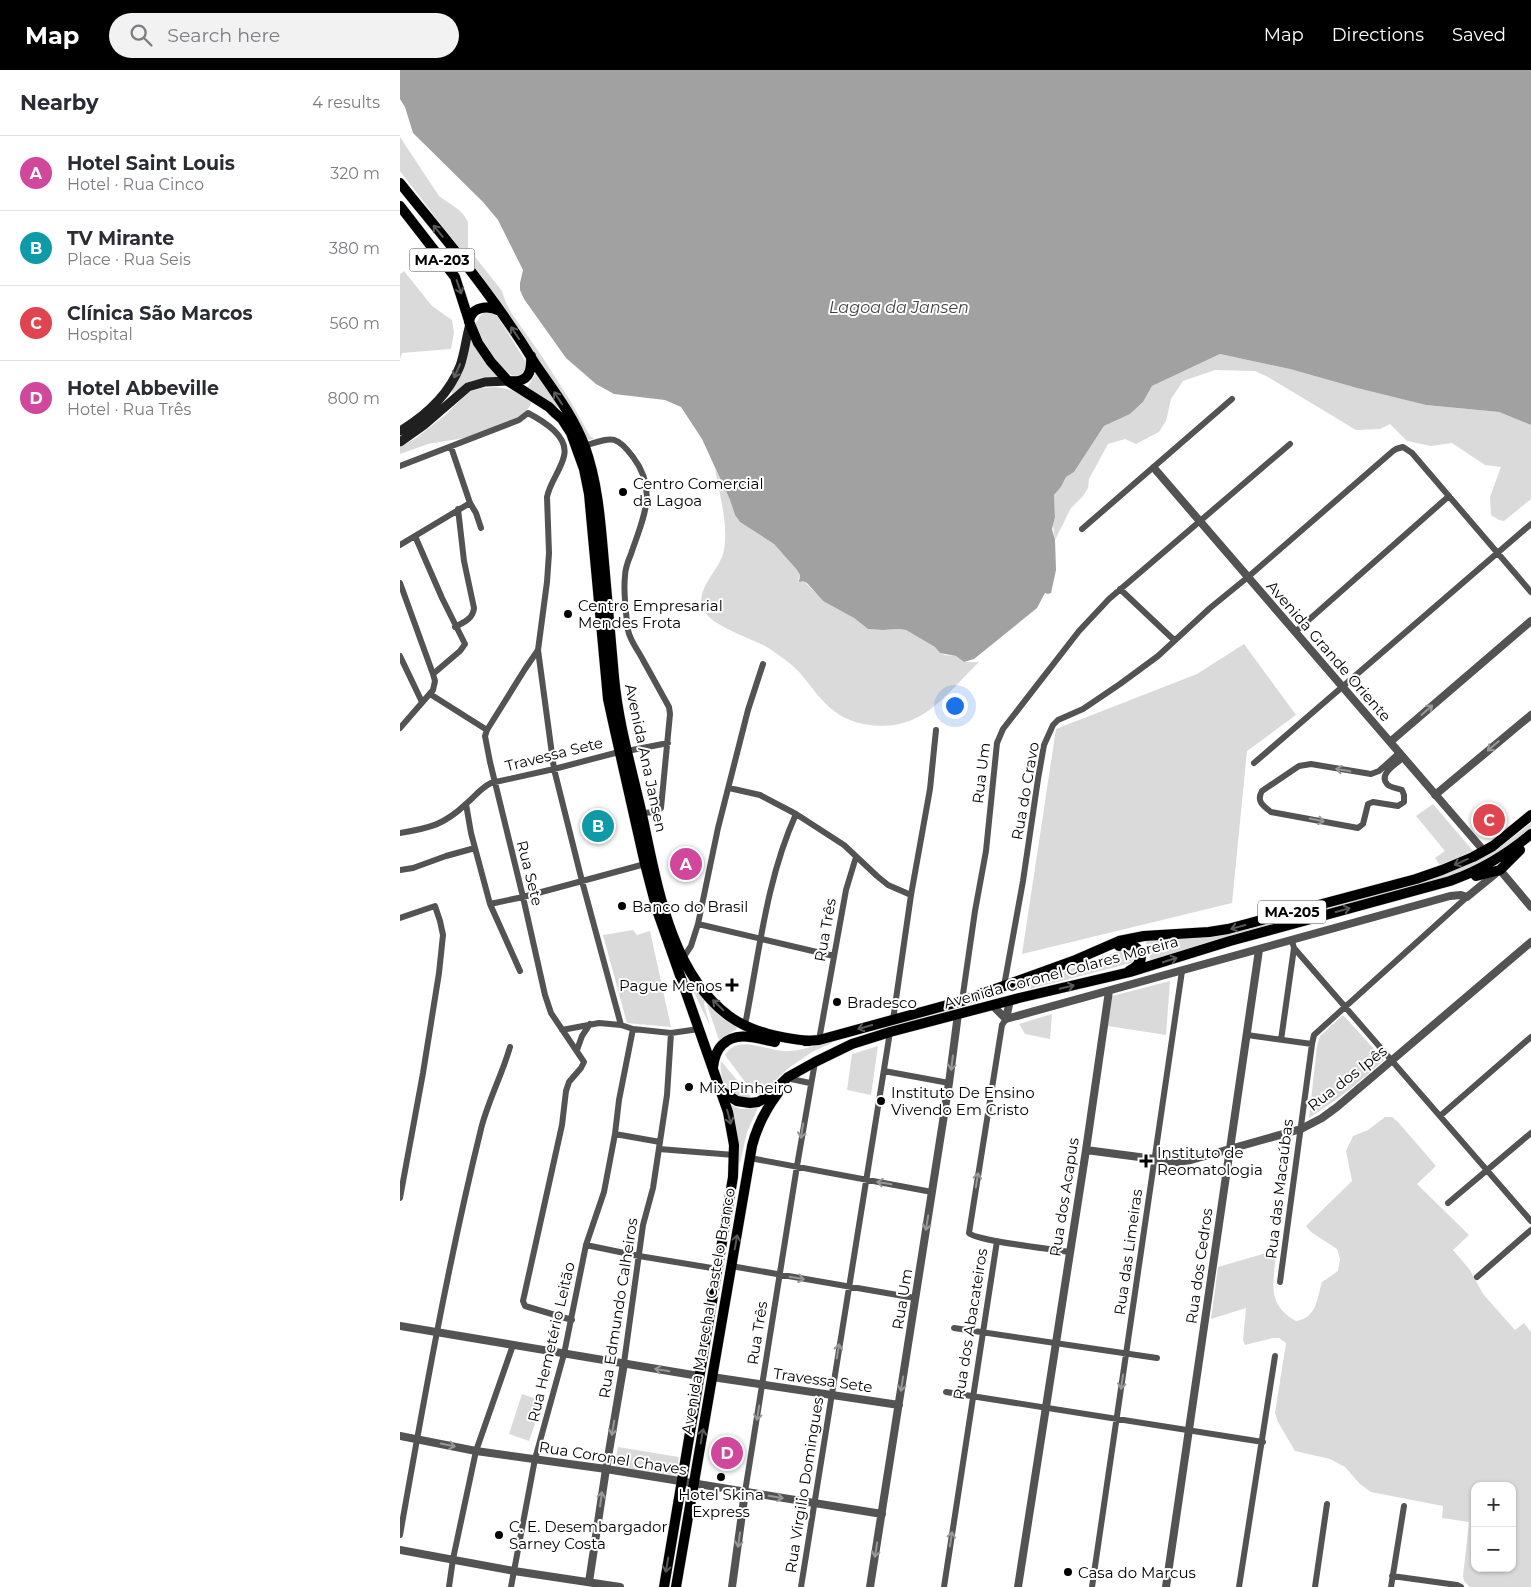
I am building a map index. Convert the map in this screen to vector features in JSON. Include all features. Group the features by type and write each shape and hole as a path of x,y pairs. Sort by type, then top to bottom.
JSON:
{"main road":[{"name":"MA-203","path":"400,183 484,288 530,356"},
{"path":"400,190 409,202 420,209"},
{"name":"MA-203","path":"400,206 455,276 470,323 485,353 509,381"},
{"path":"400,431 428,410 450,385 460,364 472,314 479,308 490,307 500,311"},
{"path":"400,442 424,425 468,387 485,382 520,381 527,376 531,368 530,356"},
{"name":"Avenida Ana Jansen","path":"530,356 567,412 584,446 596,486 615,689 623,751 645,864 659,917 714,1070"},
{"name":"Avenida Ana Jansen","path":"509,381 549,407 562,419 571,433 584,469 592,510 608,699 642,813 661,897 675,941 692,973 710,998 725,1012 745,1025 782,1037 815,1040"},
{"name":"Avenida Coronel Colares Moreira","path":"714,1070 717,1052 724,1043 733,1038 752,1037 786,1043 815,1040 962,1000 1128,939 1228,929 1416,878 1452,866 1484,851 1504,839 1531,815"},
{"path":"1450,881 1500,870 1524,846 1531,835"},
{"name":"Avenida Coronel Colares Moreira","path":"720,1090 737,1102 750,1104 758,1102 767,1097 788,1077 815,1062 844,1048 890,1032 1010,1000 1123,974 1230,941 1450,881 1489,864 1531,835"},
{"path":"1073,960 1120,946 1128,945 1135,947 1141,953 1140,962 1135,968 1123,974"},
{"name":"Avenida Marechal Castelo Branco","path":"676,1587 754,1136 766,1111 780,1090 791,1079 815,1062"},
{"name":"Avenida Marechal Castelo Branco","path":"664,1587 733,1177 734,1154 731,1127 714,1070"}],"street":[{"path":"1082,529 1232,399"},
{"path":"400,466 519,420 528,413 553,428 563,444 564,456 547,497 548,562 538,650 554,769 582,882 621,1025"},
{"path":"584,446 603,441 619,441 638,464 646,488 646,510 624,576 627,619 630,636 669,707 670,714 660,810 642,813"},
{"name":"Rua Um","path":"962,1000 986,851 996,749 999,737 1007,723 1079,631 1109,599 1290,444"},
{"path":"451,447 470,503 481,528"},
{"name":"Rua do Cravo","path":"1004,986 1023,882 1044,745 1053,725 1058,720 1083,709 1158,656 1210,608 1396,449 1403,447 1412,453 1449,496"},
{"name":"Avenida Grande Oriente","path":"1154,468 1484,851"},
{"path":"1295,632 1449,496 1531,592"},
{"path":"400,545 470,503"},
{"path":"455,627 471,618 474,613 464,561 458,509"},
{"path":"1254,763 1531,524"},
{"path":"415,536 455,627 465,643 460,651 433,674"},
{"path":"400,583 435,684 430,694 400,728"},
{"path":"1120,590 1174,640"},
{"path":"1390,742 1531,621"},
{"path":"430,694 487,730 538,650"},
{"path":"400,656 422,702"},
{"path":"683,958 691,946 698,924 718,828 748,710 763,664"},
{"path":"1435,795 1531,715"},
{"name":"Rua Sete","path":"487,730 486,740 495,782 545,995 551,1013 577,1050"},
{"path":"893,1020 911,895 930,789 936,730"},
{"name":"Travessa Sete","path":"495,782 623,751 668,743"},
{"path":"1401,756 1385,777 1388,785 1402,790 1404,802 1398,806 1373,802 1368,804 1363,824 1358,828 1271,812 1260,801 1262,791 1302,765 1311,764 1371,774 1379,771 1401,756"},
{"path":"400,833 430,828 440,824 484,787 495,782"},
{"path":"729,788 760,794 796,814 839,842 888,885 911,895"},
{"path":"466,804 475,848 490,904 520,970"},
{"path":"745,1025 772,886 783,847 796,814"},
{"path":"400,870 413,868 475,848"},
{"name":"Rua Três","path":"815,1040 834,956 846,890 856,857"},
{"path":"490,904 582,882 645,864"},
{"path":"1247,1035 1312,1044 1314,1035 1318,1030 1500,870 1531,907"},
{"path":"992,1005 1006,1019 1259,950 1293,945 1450,896 1461,895 1468,897"},
{"path":"400,918 432,906 436,908 443,935 426,1055 400,1198"},
{"path":"698,924 834,956"},
{"name":"Rua dos Ipês","path":"1086,1150 1154,1160 1183,1162 1301,1128 1317,1121 1337,1107 1392,1061 1531,942"},
{"path":"1293,945 1531,1221"},
{"path":"1281,1040 1293,945"},
{"name":"Rua dos Cedros","path":"1166,1587 1259,950"},
{"name":"Rua das Limeiras","path":"1092,1587 1182,971"},
{"name":"Rua dos Acapus","path":"1018,1587 1109,991"},
{"name":"Rua dos Abacateiros","path":"944,1587 997,1241 972,1236 969,1230 1002,1025 1006,1019 1010,1000"},
{"name":"Rua Um","path":"870,1587 949,1083 958,1014"},
{"path":"562,1030 590,1024 621,1025 633,1029 671,1034 699,1030"},
{"path":"572,1320 525,1306 523,1301 562,1125 566,1091 569,1082 582,1068 584,1062 577,1050 582,1036 590,1024"},
{"name":"Rua Hemetério Leitão","path":"511,1587 535,1459 564,1354 586,1245 604,1192 633,1029"},
{"name":"Rua Virgilio Domingues","path":"800,1587 890,1032"},
{"name":"Rua Edmundo Calheiros","path":"589,1585 624,1363 638,1256 643,1225 653,1188 668,1095 671,1034"},
{"path":"1440,1116 1531,1037"},
{"name":"Rua das Macaúbas","path":"1280,1282 1312,1044"},
{"path":"400,1534 454,1249 482,1128 510,1047"},
{"name":"Rua Três","path":"732,1587 745,1492 810,1083 815,1062"},
{"path":"884,1071 949,1083"},
{"path":"791,1079 810,1083"},
{"path":"1448,1203 1531,1133"},
{"path":"615,1134 659,1145 734,1154"},
{"path":"750,1158 932,1192"},
{"path":"1476,1277 1531,1230"},
{"path":"997,1241 1070,1252"},
{"path":"586,1245 638,1256 718,1268"},
{"path":"731,1266 915,1298"},
{"path":"400,1326 699,1376"},
{"path":"954,1328 1157,1358"},
{"path":"449,1587 476,1450 513,1346"},
{"path":"1239,1587 1275,1356"},
{"name":"Travessa Sete","path":"712,1378 899,1405"},
{"path":"946,1392 1263,1442"},
{"name":"Rua Coronel Chaves","path":"400,1436 476,1450 882,1514"},
{"path":"1315,1587 1328,1504"},
{"path":"1391,1587 1404,1506"},
{"path":"400,1550 589,1585 620,1587"},
{"path":"1392,1576 1461,1587"}],"shaded area":[{"path":"400,137 439,196 464,215 468,222 468,248 502,291 512,314 541,355 590,436 595,439 587,440 491,290 400,171"},
{"path":"404,271 432,306 452,320 454,333 451,349 402,353 400,359 400,274"},
{"path":"484,312 491,312 498,317 526,362 526,370 523,374 514,376 507,372 500,366 487,348 475,325"},
{"path":"470,337 500,378 474,382 463,386 452,394 451,388"},
{"path":"1220,354 1290,369 1426,405 1499,412 1531,425 1531,499 1504,521 1499,520 1491,515 1490,497 1501,467 1485,465 1452,443 1431,446 1407,441 1390,424 1380,429 1356,430 1255,371 1215,370 1183,381 1171,399 1166,421 1159,432 1136,444 1125,439 1108,444 1089,479 1088,488 1071,508 1055,540 1053,525 1055,517 1054,495 1066,477 1074,472 1104,426 1130,414 1143,402 1152,386"},
{"path":"537,371 558,402 557,408 527,388"},
{"path":"496,387 511,390 532,400 522,416 470,437 428,444 400,454 400,447 416,438 444,416 469,392 481,388"},
{"path":"715,468 735,515 740,522 774,544 797,570 800,575 798,579 805,582 823,601 854,618 868,629 906,630 935,647 940,653 956,656 964,662 979,662 931,708 918,717 904,723 888,726 863,724 834,711 786,660 763,645 723,627 707,615 703,609 701,602 704,588 723,554 725,544 725,522"},
{"path":"1244,644 1296,715 1247,751 1232,903 1022,954 1056,729 1197,674"},
{"path":"1433,804 1473,851 1440,865 1435,858 1445,851 1416,816"},
{"path":"1531,823 1531,829 1486,861 1456,874 1150,962 1145,940 1220,935 1485,855 1507,842"},
{"path":"633,930 637,935 650,931 671,1027 627,1023 603,935"},
{"path":"1122,950 1129,950 1134,954 1134,959 1131,963 1030,989 1028,985"},
{"path":"688,980 705,1000 704,1004 710,1026"},
{"path":"1170,981 1166,1035 1108,1026 1112,996"},
{"path":"709,1004 737,1029 719,1040 707,1005"},
{"path":"1052,1014 1050,1039 1025,1034 1019,1024"},
{"path":"1343,1015 1384,1060 1348,1091 1309,1118 1317,1046 1320,1036"},
{"path":"831,1040 832,1043 812,1052 790,1067 759,1095 754,1094 725,1055 731,1048 738,1045 746,1044 790,1051"},
{"path":"878,1046 871,1095 847,1090 852,1054"},
{"path":"721,1061 752,1098 739,1097 730,1092 722,1077"},
{"path":"730,1104 740,1109 758,1108 747,1132 740,1163 738,1162"},
{"path":"1385,1117 1392,1117 1398,1122 1436,1166 1417,1184 1469,1235 1453,1250 1470,1270 1483,1294 1515,1330 1524,1323 1531,1332 1531,1587 1470,1587 1464,1581 1463,1576 1469,1522 1442,1518 1443,1506 1371,1492 1360,1484 1345,1467 1330,1459 1295,1451 1278,1422 1275,1413 1286,1343 1279,1338 1273,1338 1245,1345 1243,1340 1246,1308 1211,1319 1218,1267 1276,1250 1273,1281 1275,1299 1279,1307 1296,1321 1303,1319 1312,1312 1322,1282 1338,1271 1340,1259 1337,1249 1311,1232 1306,1226 1352,1181 1346,1151 1353,1136 1368,1130"},
{"path":"522,1394 543,1401 529,1441 509,1434"},
{"path":"618,1447 679,1457 676,1477 614,1467"}],"water":[{"name":"Lagoa da Jansen","path":"400,70 1531,70 1531,425 1499,412 1426,405 1290,369 1220,354 1152,386 1143,402 1130,414 1104,426 1074,472 1066,477 1054,495 1055,517 1052,529 1055,540 1056,570 1051,593 1045,593 1037,608 974,659 964,662 956,656 940,653 935,647 906,630 868,629 854,618 823,601 807,583 799,582 800,575 797,570 774,544 740,522 735,515 702,439 681,407 665,400 614,394 596,384 566,358 524,299 520,290 523,270 498,220 483,202 413,133 405,107 400,99"}],"place":[{"name":"Centro Comercial da Lagoa","path":"623,492"},
{"name":"Centro Empresarial Mendes Frota","path":"568,614"},
{"name":"Clínica São Marcos","path":"1489,820"},
{"name":"TV Mirante","path":"598,826"},
{"name":"Hotel Saint Louis","path":"686,864"},
{"name":"Banco do Brasil","path":"622,906"},
{"name":"Pague Menos","path":"732,985"},
{"name":"Bradesco","path":"837,1002"},
{"name":"Mix Pinheiro","path":"689,1087"},
{"name":"Instituto De Ensino Vivendo Em Cristo","path":"881,1101"},
{"name":"Instituto de Reomatologia","path":"1146,1161"},
{"name":"Hotel Abbeville","path":"727,1453"},
{"name":"Hotel Skina Express","path":"721,1477"},
{"name":"C. E. Desembargador Sarney Costa","path":"499,1535"},
{"name":"Casa do Marcus","path":"1068,1572"}]}
